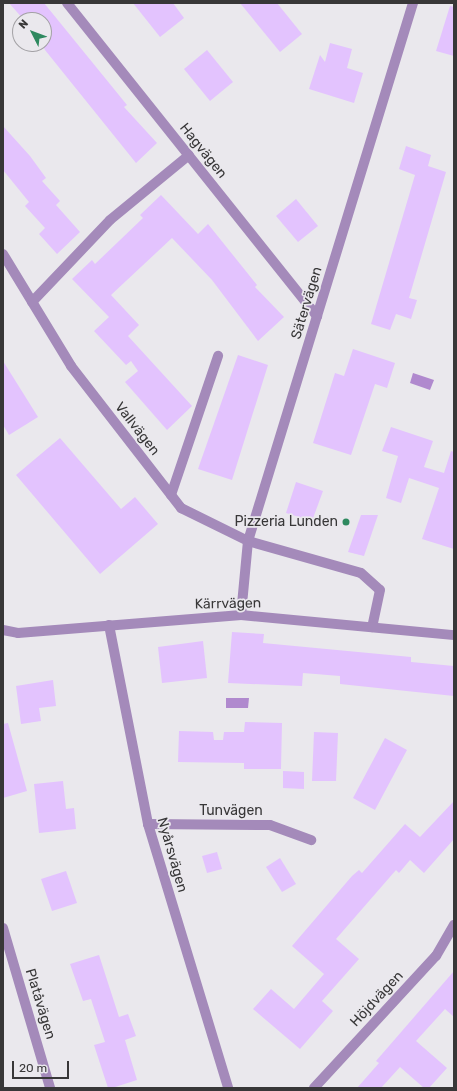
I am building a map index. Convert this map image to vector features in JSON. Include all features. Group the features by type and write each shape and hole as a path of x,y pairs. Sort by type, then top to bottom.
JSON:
{"street":[{"name":"Hagvägen","path":"67,3 317,316"},
{"name":"Sätervägen","path":"241,614 248,541 413,3"},
{"path":"32,302 110,220 189,155"},
{"name":"Vallvägen","path":"3,254 71,366 181,508 248,541 361,573 380,590 372,627"},
{"path":"171,495 218,356"},
{"name":"Kärrvägen","path":"3,630 18,632 241,614 454,635"},
{"name":"Nyårsvägen","path":"109,625 148,824 228,1088"},
{"name":"Tunvägen","path":"148,824 270,825 311,840"},
{"name":"Höjdvägen","path":"314,1088 436,956 454,925"},
{"name":"Platåvägen","path":"3,928 50,1088"}],"shaded area":[{"path":"413,373 434,380 430,390 410,383"},
{"path":"226,698 249,698 248,708 226,708"}],"building":[{"path":"9,3 44,3 51,12 17,12"},
{"path":"133,3 173,3 184,18 160,37"},
{"path":"240,3 277,3 302,34 280,52"},
{"path":"450,6 454,7 454,56 436,51"},
{"path":"52,13 127,105 124,107 157,143 136,163 47,52 52,52"},
{"path":"330,43 352,49 347,68 363,73 354,103 309,89 320,55 325,62"},
{"path":"207,50 233,82 210,101 184,69"},
{"path":"3,126 30,156 46,178 42,181 60,201 56,205 80,232 57,254 39,234 45,228 25,206 29,202 3,170"},
{"path":"406,146 431,155 428,166 446,172 409,298 417,300 411,319 396,314 390,330 371,324 415,175 399,169"},
{"path":"161,195 198,234 208,224 257,285 255,287 284,317 258,341 212,280 172,238 111,295 139,325 128,336 192,406 167,430 125,382 138,371 131,361 126,365 94,331 109,317 72,279 92,260 95,264 143,218 140,215"},
{"path":"296,199 318,226 298,242 276,216"},
{"path":"353,349 395,363 387,388 375,384 351,455 313,443 335,373 344,376"},
{"path":"238,355 268,365 232,480 198,469"},
{"path":"3,361 38,417 9,435 3,425"},
{"path":"391,427 433,441 424,467 444,473 451,451 454,452 454,549 422,539 439,488 409,478 401,503 386,498 398,456 382,451"},
{"path":"60,438 121,509 135,497 158,524 100,574 16,475"},
{"path":"296,482 323,491 312,521 286,513"},
{"path":"361,515 378,515 364,556 348,552"},
{"path":"232,632 264,634 263,643 411,657 411,662 454,666 454,696 340,684 340,676 303,673 302,686 228,683"},
{"path":"203,641 207,678 162,683 158,647"},
{"path":"53,680 56,706 39,708 41,721 21,724 16,686"},
{"path":"245,722 282,723 281,769 244,769 244,763 178,762 179,731 213,732 214,740 223,740 224,732 244,732"},
{"path":"8,723 27,791 3,798 3,724"},
{"path":"314,732 338,733 336,781 312,781"},
{"path":"385,738 407,750 375,810 353,798"},
{"path":"283,771 304,772 304,789 283,788"},
{"path":"63,781 66,809 74,808 76,829 39,833 34,784"},
{"path":"454,801 454,839 424,873 410,860 399,873 396,870 336,939 359,959 322,1001 333,1011 300,1049 253,1009 271,989 294,1009 324,974 292,946 352,876 359,870 362,873 405,824 420,837"},
{"path":"217,852 222,869 207,873 202,856"},
{"path":"280,858 296,884 282,892 266,867"},
{"path":"66,871 77,903 52,911 41,879"},
{"path":"99,955 119,1017 128,1014 136,1036 125,1040 137,1080 112,1088 108,1088 94,1045 105,1042 91,999 83,1001 70,964"},
{"path":"454,971 454,1017 445,1009 416,1041 447,1068 429,1088 424,1088 400,1067 381,1088 357,1088 379,1063 376,1061"}],"place":[{"name":"Pizzeria Lunden","path":"346,522"}]}
